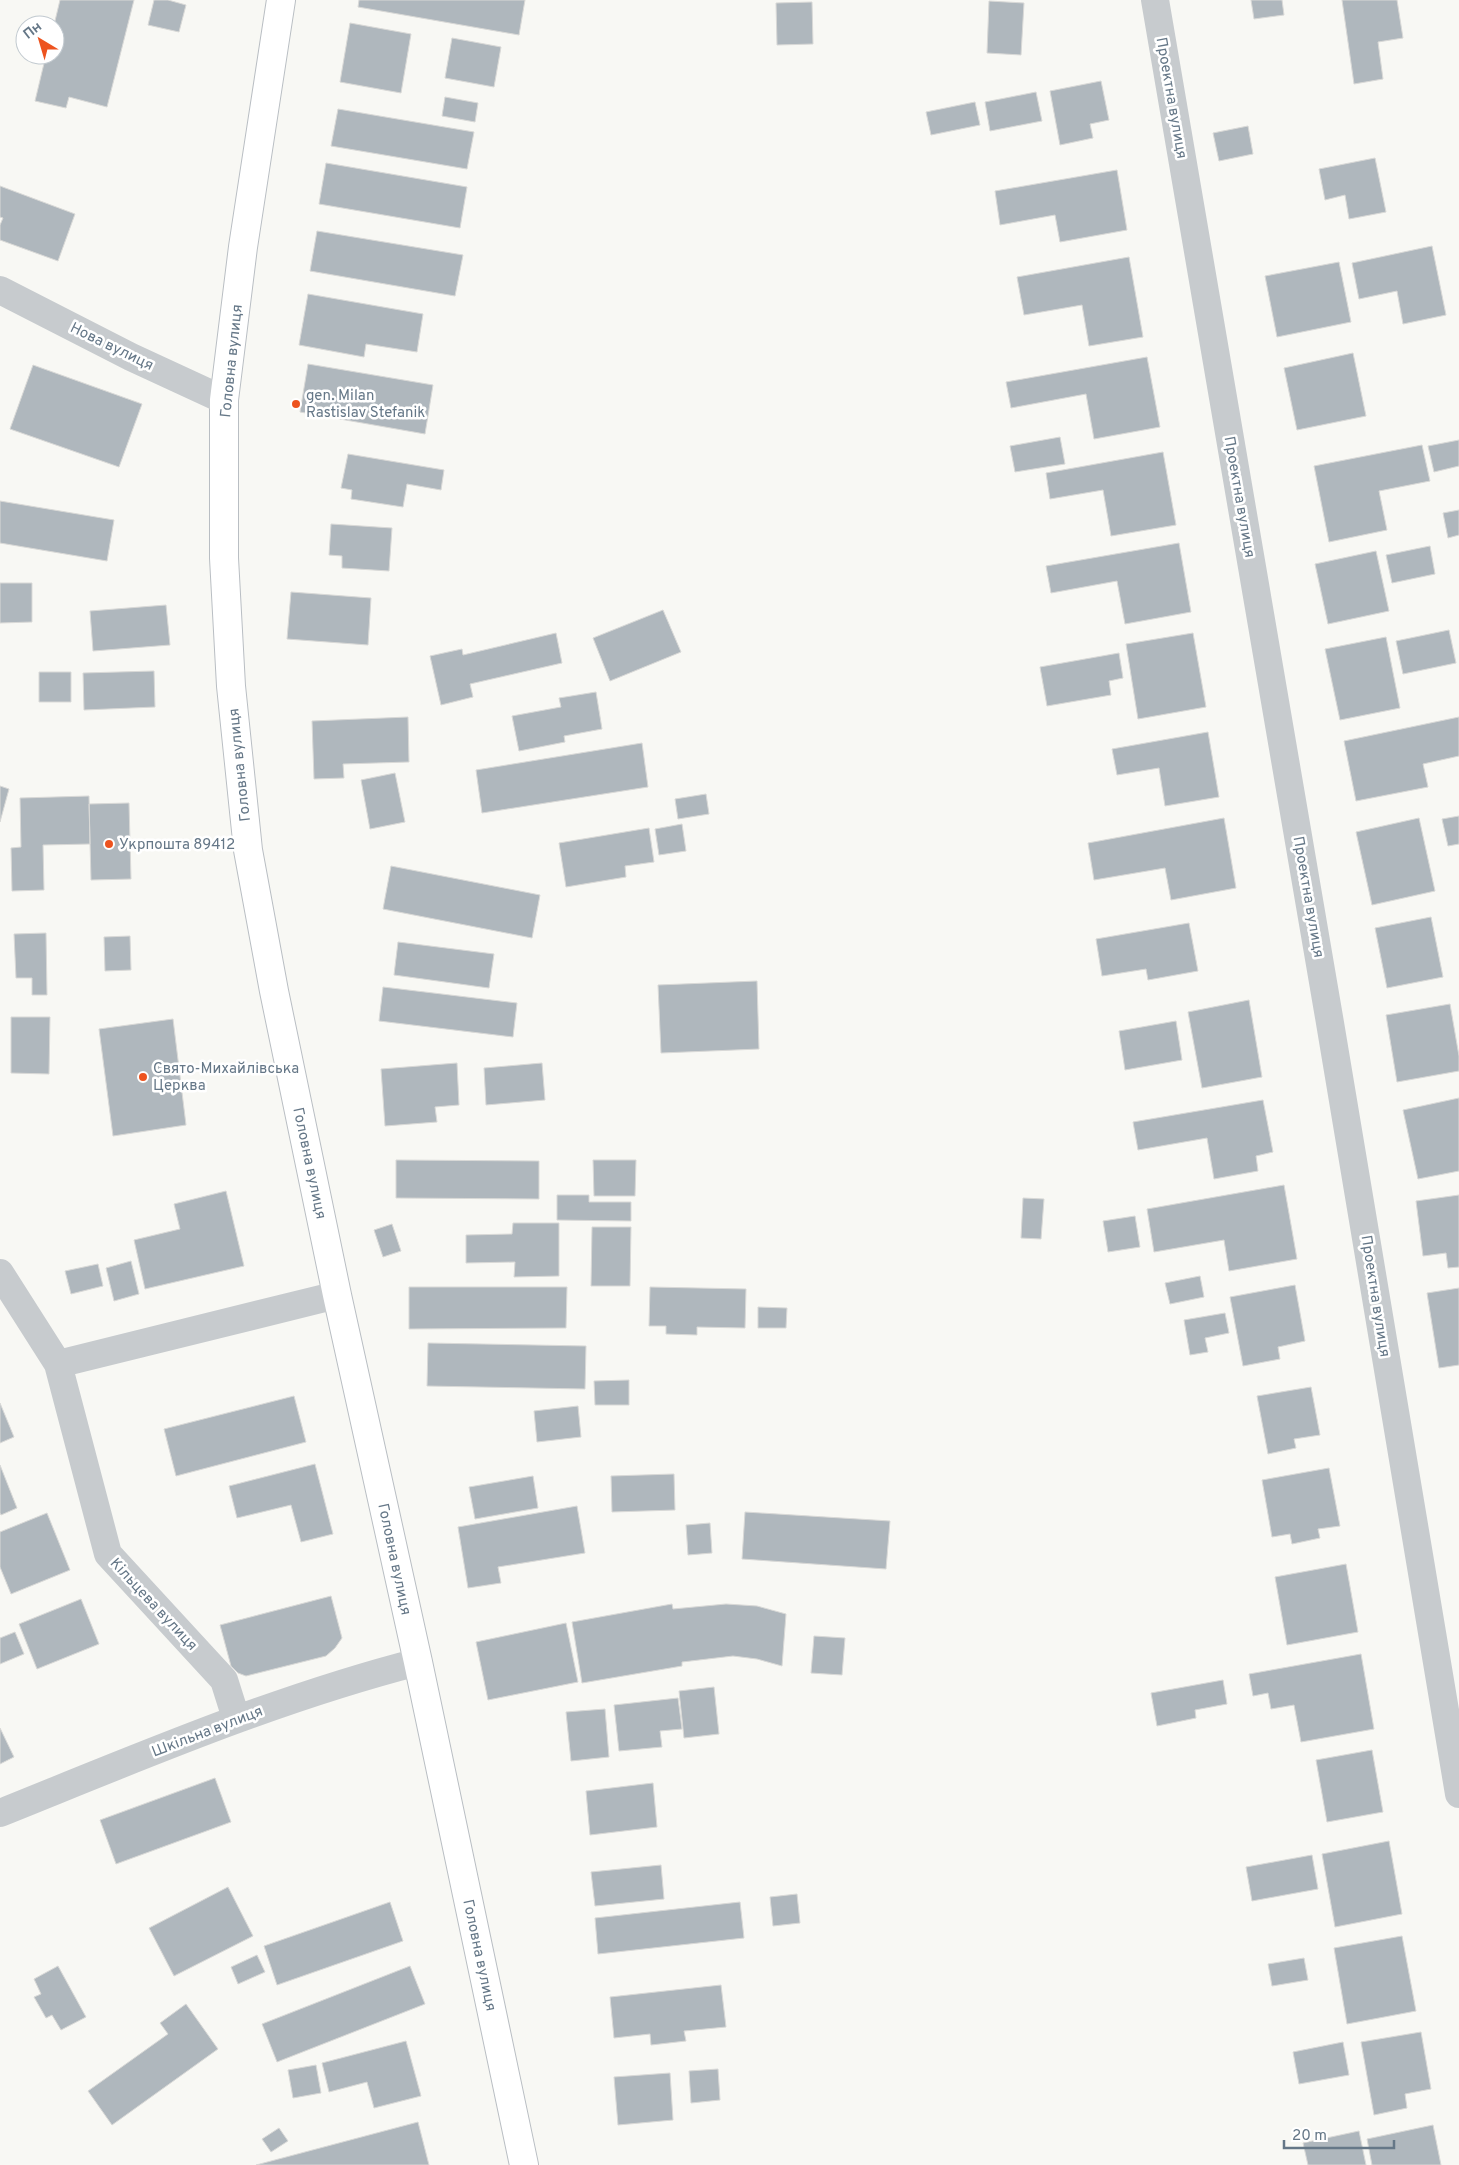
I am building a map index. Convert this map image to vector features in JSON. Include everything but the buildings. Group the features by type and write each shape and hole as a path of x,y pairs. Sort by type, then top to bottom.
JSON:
{"main road":[{"name":"Головна вулиця","path":"281,0 243,247 224,400 224,558 231,686 248,850 276,1000 337,1295 418,1662 524,2165"}],"street":[{"name":"Проектна вулиця","path":"1155,0 1330,1017 1459,1794"},
{"name":"Нова вулиця","path":"0,290 131,357 224,400"},
{"name":"Кільцева вулиця","path":"0,1273 58,1364 108,1554 224,1680 236,1718"},
{"path":"58,1364 337,1295"},
{"name":"Шкільна вулиця","path":"0,1813 236,1718 375,1673 418,1662"}],"place":[{"name":"gen. Milan Rastislav Stefanik","path":"296,404"},
{"name":"Укрпошта 89412","path":"109,844"},
{"name":"Свято-Михайлівська Церква","path":"143,1077"}]}
